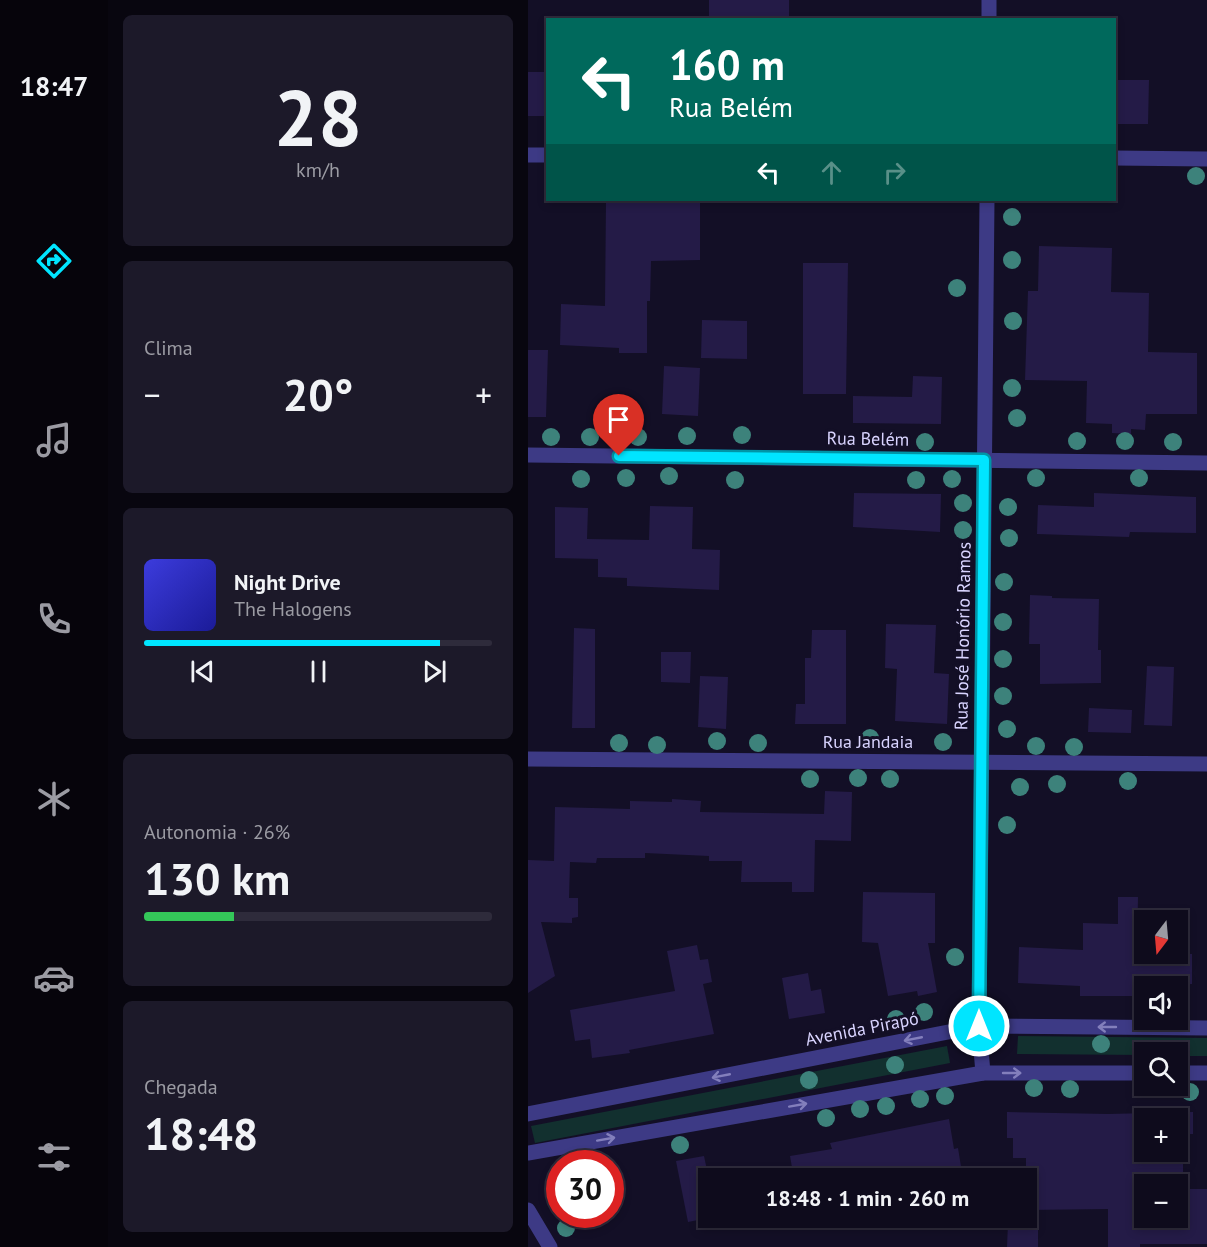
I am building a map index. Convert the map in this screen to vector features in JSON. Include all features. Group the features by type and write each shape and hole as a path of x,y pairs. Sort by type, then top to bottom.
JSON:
{"street":[{"path":"989,0 989,18"},
{"path":"528,154 546,155"},
{"path":"1116,158 1207,159"},
{"name":"Rua José Honório Ramos","path":"983,1073 979,1026 987,201"},
{"name":"Rua Belém","path":"528,455 1207,463"},
{"name":"Rua Jandaia","path":"528,759 1207,764"},
{"name":"Avenida Pirapó","path":"528,1114 979,1026 1207,1028"},
{"path":"528,1153 983,1073 1134,1073"},
{"path":"1188,1073 1207,1073"},
{"path":"528,1210 550,1247"}],"green space":[{"path":"1018,1036 1207,1038 1207,1056 1188,1056 1188,1042 1134,1042 1134,1055 1017,1054"},
{"path":"947,1046 950,1063 535,1143 531,1126"}],"building":[{"path":"709,0 789,0 789,18 709,18"},
{"path":"528,72 546,72 546,116 528,116"},
{"path":"1116,80 1149,80 1148,124 1116,124"},
{"path":"606,201 700,201 700,260 651,261 650,301 647,301 647,353 619,353 619,348 560,345 561,304 605,306"},
{"path":"1039,246 1112,248 1111,292 1149,293 1148,352 1197,353 1197,414 1146,414 1145,430 1131,429 1131,434 1112,433 1112,424 1086,423 1087,381 1025,380 1028,291 1038,291"},
{"path":"803,263 848,263 846,394 803,394"},
{"path":"702,320 747,321 747,359 701,358"},
{"path":"528,350 548,350 546,417 528,417"},
{"path":"664,366 700,368 698,416 662,414"},
{"path":"913,376 942,377 941,424 853,423 853,396 912,397"},
{"path":"854,493 941,494 940,532 853,527"},
{"path":"1094,493 1196,497 1196,533 1130,532 1129,537 1037,534 1038,505 1094,507"},
{"path":"650,506 693,507 692,549 720,550 719,590 627,586 627,578 598,577 598,559 555,558 555,507 588,508 587,539 649,540"},
{"path":"1030,595 1099,599 1098,650 1101,650 1101,683 1040,684 1040,644 1029,644"},
{"path":"886,624 936,625 934,673 949,674 947,724 895,721 897,669 885,668"},
{"path":"574,628 595,629 595,728 572,728"},
{"path":"812,630 846,630 846,724 795,724 796,704 805,704 805,658 811,658"},
{"path":"661,652 691,652 690,683 661,682"},
{"path":"1147,666 1174,667 1172,726 1144,725"},
{"path":"700,676 728,677 726,729 698,727"},
{"path":"1089,708 1132,710 1131,733 1088,732"},
{"path":"825,791 852,792 851,841 815,840 814,892 792,892 792,882 741,882 742,861 709,861 709,856 645,853 645,858 597,858 596,863 570,862 569,898 578,898 578,917 572,918 572,923 541,922 555,976 528,993 528,860 554,861 555,807 630,809 630,801 672,802 672,799 701,801 700,812 824,814"},
{"path":"863,892 935,893 935,943 928,943 937,992 918,996 917,991 888,996 878,943 862,942"},
{"path":"1118,897 1138,897 1138,910 1134,910 1134,964 1188,964 1188,954 1192,954 1192,984 1188,984 1188,976 1134,976 1134,996 1080,996 1080,986 1018,983 1019,947 1083,950 1083,923 1118,924"},
{"path":"697,945 700,960 708,959 712,982 703,984 714,1034 629,1050 630,1053 592,1058 590,1039 575,1041 570,1010 675,991 667,951"},
{"path":"808,973 811,991 821,989 825,1013 789,1019 782,978"},
{"path":"1007,1112 1134,1113 1134,1162 1183,1162 1183,1174 1134,1174 1134,1228 1188,1228 1188,1189 1207,1189 1207,1244 1140,1244 1140,1247 1108,1247 1108,1209 1037,1210 1037,1168 1026,1168 1026,1158 1013,1158 1013,1138 1007,1138"},
{"path":"1188,1112 1193,1112 1193,1134 1188,1134"},
{"path":"949,1119 954,1149 958,1148 961,1168 792,1168 790,1156 832,1149 830,1143"},
{"path":"704,1156 707,1168 698,1168 698,1220 688,1222 676,1161"},
{"path":"1038,1218 1038,1247 1007,1247 1008,1228 1037,1228"}],"route":[{"path":"619,456 984,460 979,1026"}]}
